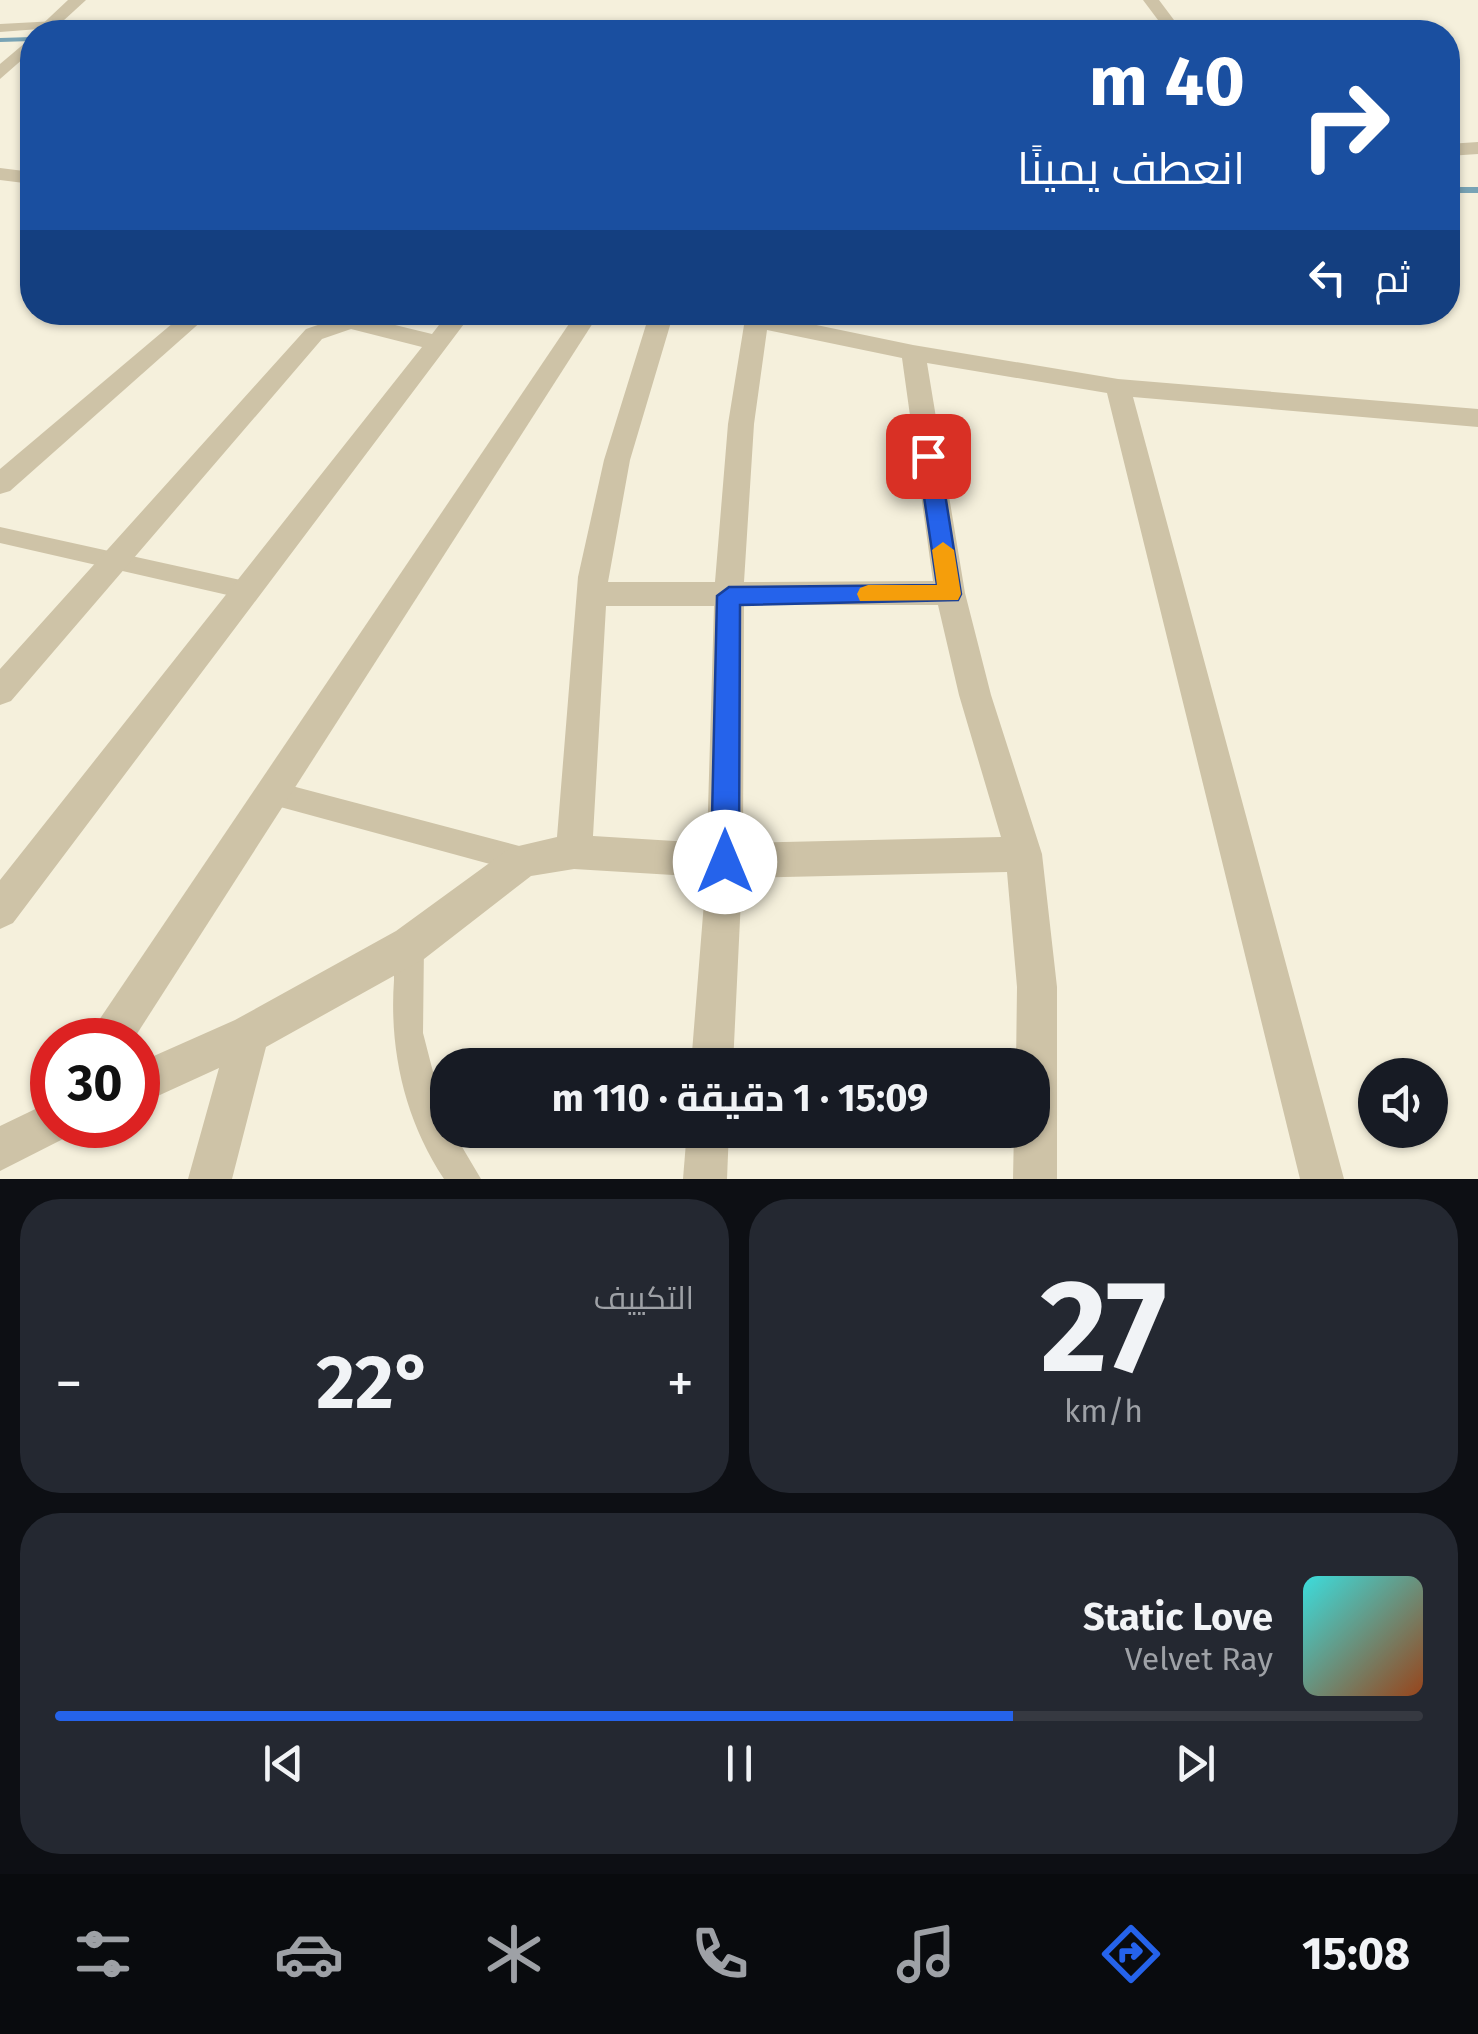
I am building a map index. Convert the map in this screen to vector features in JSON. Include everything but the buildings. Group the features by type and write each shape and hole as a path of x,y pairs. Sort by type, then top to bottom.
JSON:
{"street":[{"path":"56,20 78,0"},
{"path":"1150,0 1166,20"},
{"path":"0,74 20,53"},
{"path":"0,484 186,325"},
{"path":"0,691 314,334 339,325"},
{"path":"365,325 439,344"},
{"path":"0,910 453,325"},
{"path":"124,1018 581,325"},
{"path":"574,852 591,594 617,460 658,325"},
{"path":"713,1048 725,862 729,596 739,441 755,325"},
{"path":"776,325 912,353 1118,387 1478,418"},
{"path":"912,353 950,594 974,695 1024,854 1037,987 1036,1179"},
{"path":"1118,387 1322,1179"},
{"path":"591,594 950,594"},
{"path":"160,1074 249,1034 410,945 523,860 574,852 725,862 1024,854"},
{"path":"210,1179 249,1034"},
{"path":"0,1149 30,1133"},
{"path":"705,1179 707,1148"}],"lane":[{"path":"0,535 245,590"},
{"path":"273,793 523,860"},
{"path":"410,945 408,1036 426,1108 452,1165 465,1179"}],"waterway":[{"path":"0,40 20,39"},
{"path":"1460,190 1478,190"}],"slow traffic":[{"path":"868,594 950,594 943,550"}],"route":[{"path":"725,862 729,596 950,594 928,456"}]}
